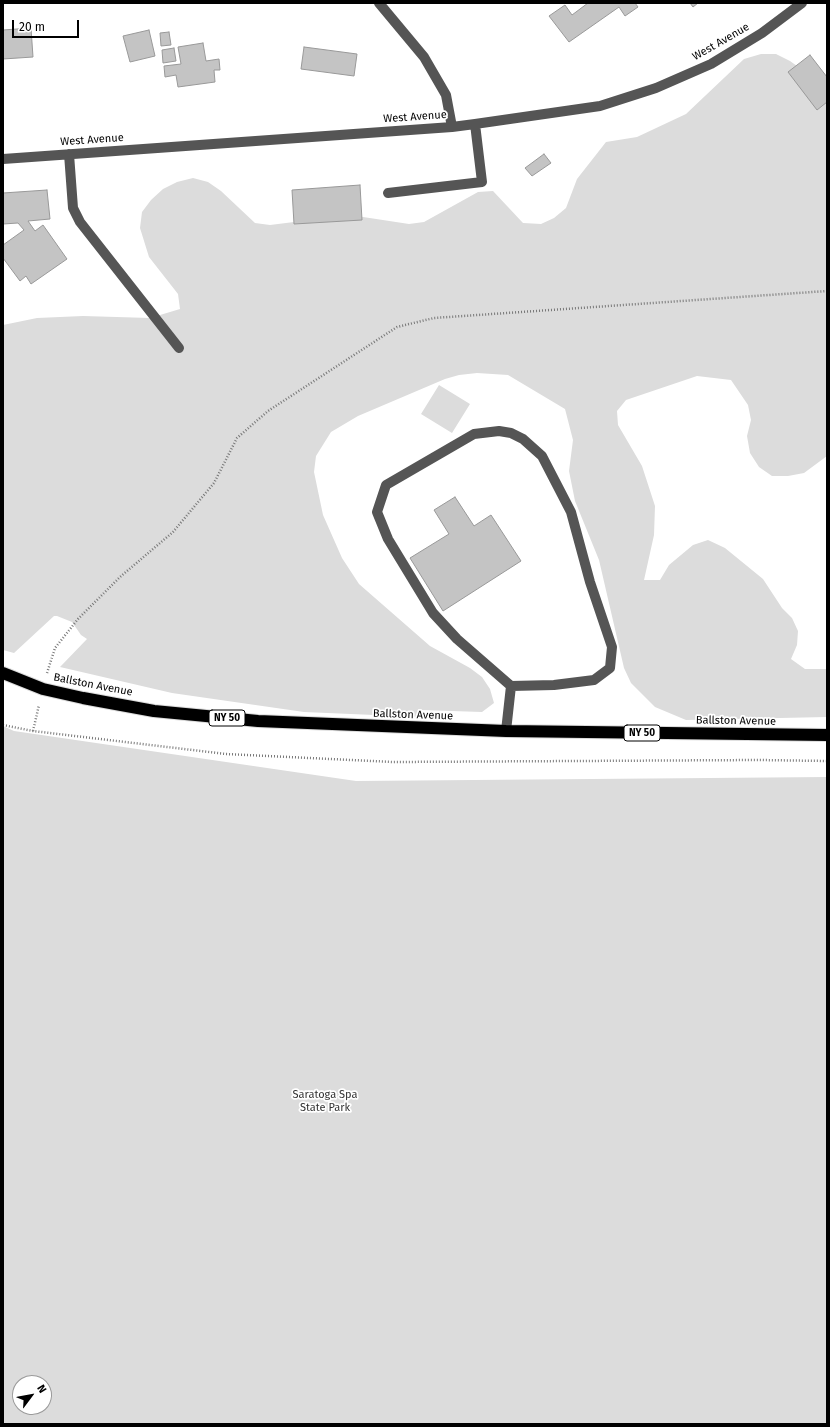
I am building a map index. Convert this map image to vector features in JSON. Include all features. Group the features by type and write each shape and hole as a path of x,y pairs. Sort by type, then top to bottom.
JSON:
{"highway":[{"name":"Ballston Avenue","path":"3,674 43,689 83,698 154,711 258,721 506,731 827,735"}],"street":[{"path":"379,3 424,58 446,95 452,126"},
{"name":"West Avenue","path":"3,159 475,124 600,106 656,88 711,64 762,33 802,3"},
{"path":"388,193 482,182 475,124"},
{"path":"69,154 73,208 80,222 179,348"},
{"path":"499,431 512,433 523,439 542,456 571,512 590,582 612,647 610,668 594,680 554,685 511,686 457,639 433,613 388,539 377,512 386,485 474,434 499,431"},
{"path":"506,731 511,686"}],"path":[{"path":"49,667 55,648 78,619 120,578 173,532 214,483 237,438 268,411 398,327 434,318 827,291"},
{"path":"33,730 37,712"},
{"path":"3,725 226,754 393,762 827,761"}],"green space":[{"path":"761,54 776,54 790,61 804,71 827,99 827,456 804,473 788,476 772,476 759,467 750,453 747,436 751,420 748,405 731,380 697,376 626,400 617,411 618,425 642,466 655,506 654,535 644,580 660,580 669,565 693,545 708,540 725,548 763,579 782,608 792,618 798,631 797,645 791,659 805,669 827,669 827,717 686,720 655,707 631,683 624,668 599,560 575,501 569,471 573,440 565,409 508,375 477,373 459,375 445,379 358,416 331,432 316,456 314,472 323,515 342,558 359,584 430,646 470,668 482,677 490,689 494,703 482,712 421,710 421,717 304,712 172,693 60,667 87,639 81,635 72,622 57,616 54,616 14,653 3,650 3,325 37,318 83,316 150,318 180,309 178,294 149,257 140,228 142,212 151,200 163,189 177,182 193,178 208,182 221,191 255,223 270,225 350,215 409,224 424,222 478,192 493,191 523,223 541,224 554,218 566,208 577,179 606,142 637,137 686,114 744,59"},
{"path":"439,385 470,404 452,433 421,414"},
{"name":"Saratoga Spa State Park","path":"3,726 14,731 356,781 827,777 827,1424 3,1424"}],"building":[{"path":"588,3 635,3 638,7 625,16 619,7 569,42 549,16 565,5 572,15"},
{"path":"690,3 698,3 693,7"},
{"path":"31,28 33,57 3,59 3,30"},
{"path":"149,30 155,56 130,62 123,36"},
{"path":"169,32 171,45 161,46 160,33"},
{"path":"203,43 206,61 219,59 220,70 214,70 215,82 178,87 176,75 165,77 164,66 181,64 178,47"},
{"path":"304,47 357,54 354,76 301,69"},
{"path":"174,48 176,61 163,63 162,50"},
{"path":"810,55 827,77 827,102 817,110 788,72"},
{"path":"544,154 551,163 532,176 525,168"},
{"path":"360,185 362,220 294,224 292,190"},
{"path":"47,190 50,219 28,221 35,231 43,225 67,259 31,284 26,276 20,281 3,258 3,245 24,230 18,223 3,224 3,193"},
{"path":"455,497 474,526 491,515 521,561 443,611 410,558 449,534 434,510"}]}
